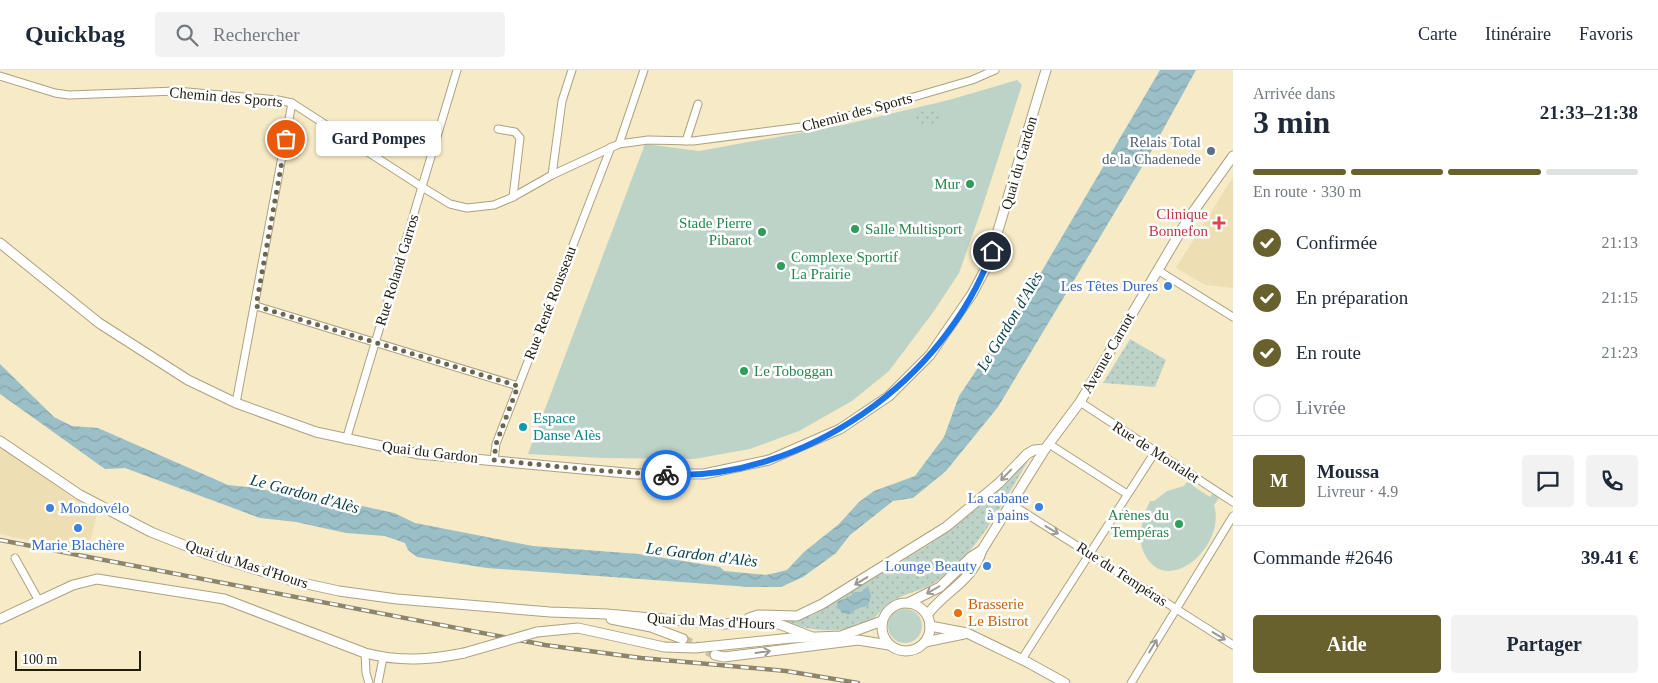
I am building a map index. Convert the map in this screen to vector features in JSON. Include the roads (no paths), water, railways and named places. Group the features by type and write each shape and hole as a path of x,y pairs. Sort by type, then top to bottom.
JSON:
{"main road":[{"name":"Quai du Gardon","path":"0,243 130,344 188,380 236,404 316,432 346,440 420,454 637,474 704,474 769,460 840,429 889,396 924,361 949,330 981,280 997,236 1046,70"},
{"name":"Avenue Carnot","path":"927,615 937,602 968,576 977,564 982,550 1047,446 1080,402 1132,310 1159,271 1184,226 1233,156"},
{"name":"Quai du Mas d'Hours","path":"0,441 80,495 127,520 204,553 269,575 340,592 397,599 703,623 779,624 812,637"},
{"path":"737,622 758,615 796,616 806,613 946,528 999,483 1027,454 1047,446"},
{"name":"Avenue Carnot","path":"908,603 944,583 971,557 982,550"},
{"path":"0,619 84,581 96,579 116,580 224,599 366,653 383,658 402,660 434,659 464,653 537,632 578,628 664,647 695,648 812,637 841,636 858,640"},
{"path":"925,642 930,626 927,615 922,609 908,603 889,609 882,621 882,634 889,645 896,649 911,651 925,642 967,633"},
{"name":"Quai du Mas d'Hours","path":"579,614 651,628 683,639"},
{"path":"841,636 882,621"},
{"path":"930,626 967,633 1022,659 1065,683"},
{"name":"Quai du Mas d'Hours","path":"715,655 724,657 858,640 889,645"}],"street":[{"name":"Rue Roland Garros","path":"346,440 457,70"},
{"path":"552,175 562,101 572,70"},
{"path":"619,144 644,70"},
{"name":"Chemin des Sports","path":"0,76 55,93 69,95 176,91 278,100 292,103 450,204 467,208 494,205 513,197 552,175 611,146 648,140 686,141 817,125 972,80 995,70"},
{"path":"236,404 256,306 292,103"},
{"path":"686,141 698,104"},
{"path":"498,129 515,132 520,138 513,197"},
{"name":"Rue René Rousseau","path":"494,460 496,444 611,146"},
{"path":"1159,271 1233,317"},
{"path":"256,306 518,386"},
{"name":"Rue de Montalet","path":"1080,402 1233,502"},
{"path":"1047,446 1127,494"},
{"path":"1022,659 1155,452"},
{"name":"Rue du Tempéras","path":"1011,504 1090,552 1233,645"},
{"path":"1130,683 1233,516"},
{"path":"15,558 39,601"},
{"path":"366,653 366,673 369,683"},
{"path":"378,683 383,658"}],"water":[{"path":"1160,70 1196,70 1148,157 998,407 946,471 913,498 893,501 850,535 836,553 803,577 781,587 750,587 487,568 417,557 408,550 405,543 385,536 346,533 296,522 260,518 125,468 105,469 0,394 0,364 54,417 72,426 98,428 228,485 256,488 341,505 353,504 394,513 415,523 533,546 639,554 720,567 724,571 766,575 787,570 804,552 839,524 859,502 874,491 915,476 944,437 959,396 1036,281"},
{"path":"865,588 869,589 871,596 868,606 858,608 848,615 841,612 837,606 838,601 848,598 855,592 861,592"}],"tunnel":[{"path":"683,639 715,655"}],"railway":[{"path":"0,540 545,645 641,658 786,671 858,683"}],"place":[{"name":"Gard Pompes","path":"286,139"},
{"name":"Relais Total de la Chadenede","path":"1211,151"},
{"name":"Mur","path":"970,184"},
{"name":"Clinique Bonnefon","path":"1219,223"},
{"name":"Salle Multisport","path":"855,229"},
{"name":"Stade Pierre Pibarot","path":"762,232"},
{"name":"Complexe Sportif La Prairie","path":"781,266"},
{"name":"Les Têtes Dures","path":"1168,286"},
{"name":"Le Toboggan","path":"744,371"},
{"name":"Espace Danse Alès","path":"523,427"},
{"name":"La cabane à pains","path":"1039,507"},
{"name":"Mondovélo","path":"50,508"},
{"name":"Arènes du Tempéras","path":"1179,524"},
{"name":"Marie Blachère","path":"78,528"},
{"name":"Lounge Beauty","path":"987,566"},
{"name":"Brasserie Le Bistrot","path":"958,613"}],"water label":[{"name":"Le Gardon d'Alès","path":"1009,321"},
{"name":"Le Gardon d'Alès","path":"305,493"},
{"name":"Le Gardon d'Alès","path":"702,554"}]}
